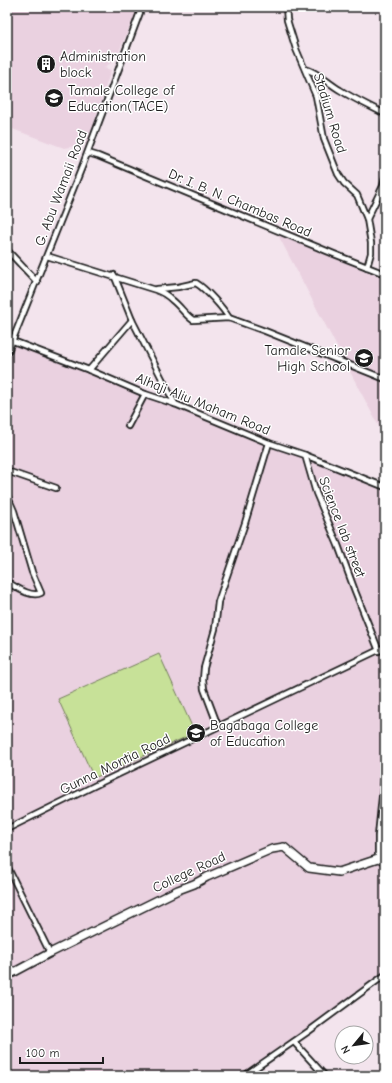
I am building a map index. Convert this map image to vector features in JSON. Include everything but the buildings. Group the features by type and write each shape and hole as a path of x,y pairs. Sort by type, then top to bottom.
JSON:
{"street":[{"name":"G. Abu Wamaii Road","path":"7,354 88,153 142,7"},
{"name":"Stadium Road","path":"286,7 287,20 316,96 324,139 338,174 344,183 357,195 367,219 371,243 371,254 367,267"},
{"name":"Stadium Road","path":"305,69 316,73 330,85 345,94 385,114"},
{"name":"Dr. I. B. N. Chambas Road","path":"88,153 385,274"},
{"path":"367,219 383,186 385,178"},
{"path":"7,250 37,282"},
{"path":"47,256 114,275 166,294 188,317 193,320 228,318 265,331 385,379"},
{"path":"114,275 132,320 175,404"},
{"path":"156,290 196,283 201,286 224,309 228,318"},
{"path":"90,370 132,320"},
{"name":"Alhaji Aliu Maham Road","path":"13,341 90,370 145,394 175,404 269,443 305,455 385,487"},
{"path":"128,426 145,394"},
{"path":"218,726 204,689 204,668 215,628 218,602 245,523 269,443"},
{"name":"Science lab street","path":"305,455 316,493 338,545 378,651"},
{"path":"7,471 56,488"},
{"path":"7,495 14,511 32,572 41,593 37,595 31,594 7,582"},
{"name":"Gunna Montia Road","path":"7,829 218,726 385,647"},
{"path":"383,861 378,836 383,808 385,767"},
{"name":"College Road","path":"7,976 50,953 178,890 272,849 284,847 309,868 340,872 383,861"},
{"path":"7,866 50,953"},
{"path":"244,1076 294,1042 385,975"},
{"path":"294,1042 325,1076"}],"shaded area":[{"name":"Tamale College of Education(TACE)","path":"7,7 138,7 118,54 112,62 104,68 111,70 87,144 64,148 7,127"},
{"name":"Tamale Senior High School","path":"278,235 385,279 385,438"},
{"name":"Bagabaga College of Education","path":"22,345 385,490 385,975 241,1076 7,1076 7,362 14,346"}],"green space":[{"path":"159,654 195,733 94,778 58,699"}],"place":[{"name":"Administration block","path":"46,64"},
{"name":"Tamale College of Education(TACE)","path":"54,98"},
{"name":"Tamale Senior High School","path":"364,358"},
{"name":"Bagabaga College of Education","path":"196,733"}]}
